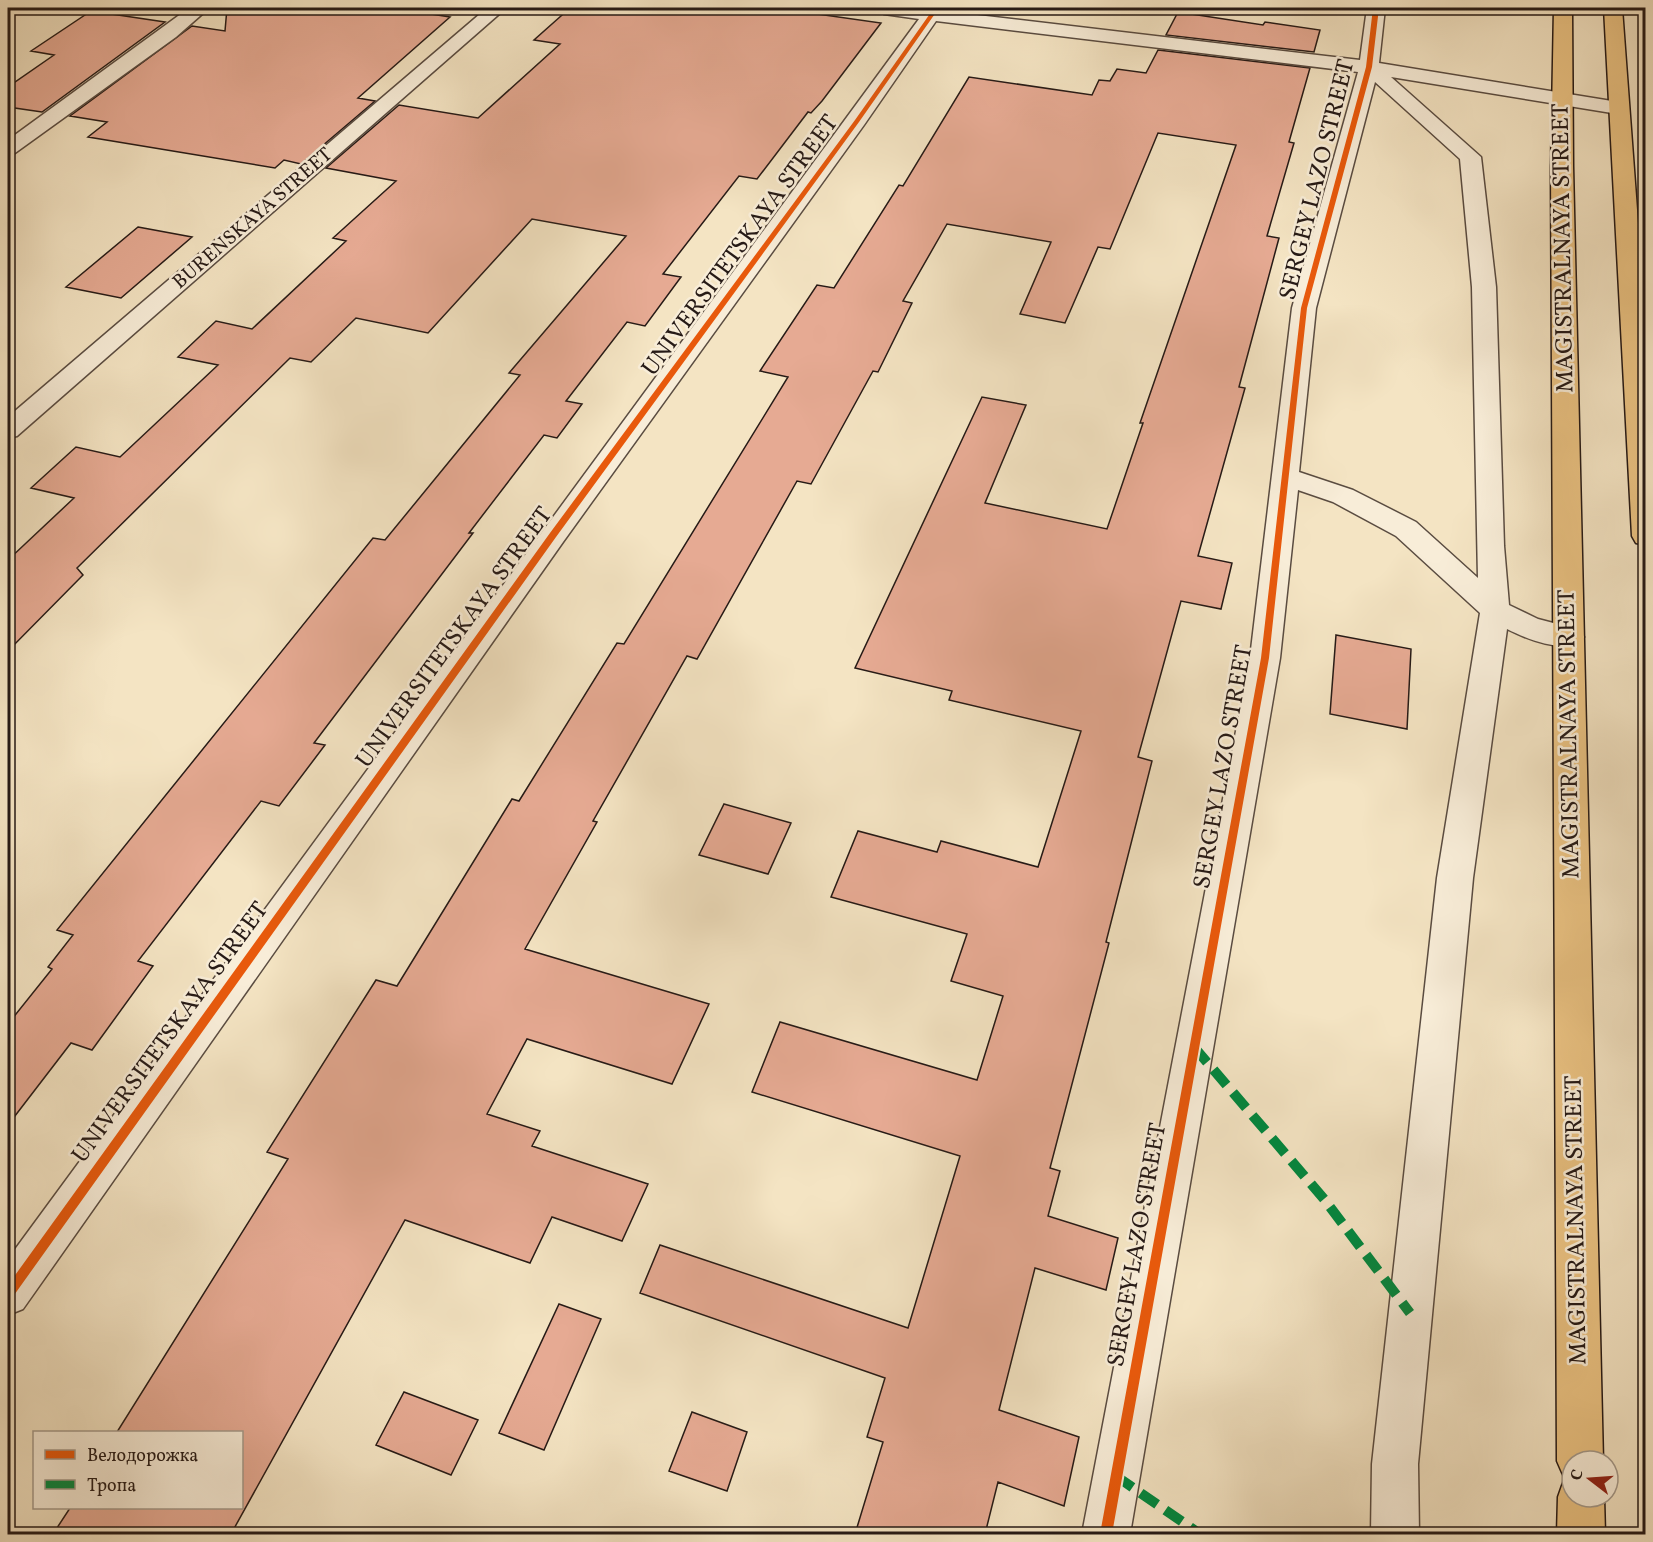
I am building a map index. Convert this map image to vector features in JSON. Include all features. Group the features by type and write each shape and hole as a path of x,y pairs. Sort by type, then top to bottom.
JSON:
{"main road":[{"name":"MAGISTRALNAYA STREET","path":"1563,8 1580,1449"},
{"path":"1613,8 1646,536"},
{"path":"1581,1509 1581,1534"}],"street":[{"path":"8,9 12,8"},
{"path":"8,149 169,33 200,8"},
{"name":"BURENSKAYA STREET","path":"8,430 497,8"},
{"path":"884,8 933,11 1369,67 1563,101 1618,108"},
{"name":"SERGEY LAZO STREET","path":"1106,1534 1264,658 1304,308 1369,67 1376,8"},
{"name":"UNIVERSITETSKAYA STREET","path":"8,1294 553,535 857,122 933,11"},
{"path":"1369,67 1470,157 1484,287 1490,534 1496,610 1455,878 1395,1464 1395,1534"},
{"path":"1285,477 1342,496 1406,529 1496,610 1530,628 1569,637"}],"building":[{"path":"227,8 393,8 450,17 358,98 375,101 301,164 284,160 275,168 88,137 107,122 70,116 192,26 225,31"},
{"path":"570,8 619,10 622,8 775,8 881,23 822,101 811,113 808,112 757,179 739,176 663,274 681,277 645,326 627,322 566,401 582,404 557,438 544,435 469,533 473,533 314,743 325,745 279,806 261,801 138,961 153,966 92,1050 71,1043 8,1125 8,1024 52,969 48,967 73,935 57,930 373,538 385,540 520,375 509,373 626,236 532,219 428,333 356,318 311,362 290,358 77,568 83,575 8,651 8,560 74,498 31,488 76,447 120,457 218,365 178,357 216,321 252,329 346,241 333,238 396,181 326,168 399,105 478,118 560,44 534,40"},
{"path":"91,11 165,22 42,112 8,107 8,87 54,55 31,51"},
{"path":"1178,12 1263,25 1265,22 1320,30 1314,52 1166,35"},
{"path":"1158,50 1310,68 1289,142 1294,143 1267,236 1279,238 1239,387 1245,388 1198,556 1232,563 1221,609 1181,601 1138,757 1152,761 1106,942 1109,943 1050,1168 1060,1171 1048,1216 1118,1238 1106,1290 1035,1268 999,1410 1079,1437 1064,1506 998,1482 985,1534 855,1534 883,1442 867,1437 885,1378 640,1293 660,1245 908,1328 960,1156 752,1092 780,1022 977,1080 1003,996 951,981 967,934 831,897 858,831 937,852 941,841 1038,867 1081,731 949,700 952,691 855,668 982,397 1026,405 985,503 1107,529 1143,423 1140,423 1236,145 1158,133 1110,249 1098,247 1065,323 1020,314 1051,242 947,224 903,301 912,303 878,372 873,371 811,484 797,481 697,659 687,656 593,821 597,822 525,949 709,1004 672,1084 527,1039 487,1114 540,1131 532,1146 648,1184 622,1241 552,1217 530,1263 405,1220 231,1534 53,1534 69,1509 243,1509 243,1431 118,1431 288,1159 267,1152 376,980 397,986 512,799 519,801 617,643 624,644 788,377 760,371 817,285 834,288 899,185 903,186 969,77 1092,95 1099,80 1110,81 1117,69 1146,73"},
{"path":"138,227 192,237 121,298 66,287"},
{"path":"1336,635 1411,649 1407,729 1330,714"},
{"path":"724,804 791,823 768,874 699,855"},
{"path":"559,1304 601,1319 544,1450 499,1433"},
{"path":"404,1392 478,1420 451,1475 376,1445"},
{"path":"692,1412 747,1432 727,1491 669,1471"}],"marked path":[{"path":"1194,1047 1324,1199 1410,1313"},
{"path":"1116,1476 1200,1534"}],"cycle path":[{"path":"8,1294 553,535 857,121 936,8"},
{"path":"1106,1534 1265,658 1304,308 1369,67 1376,8"}]}
